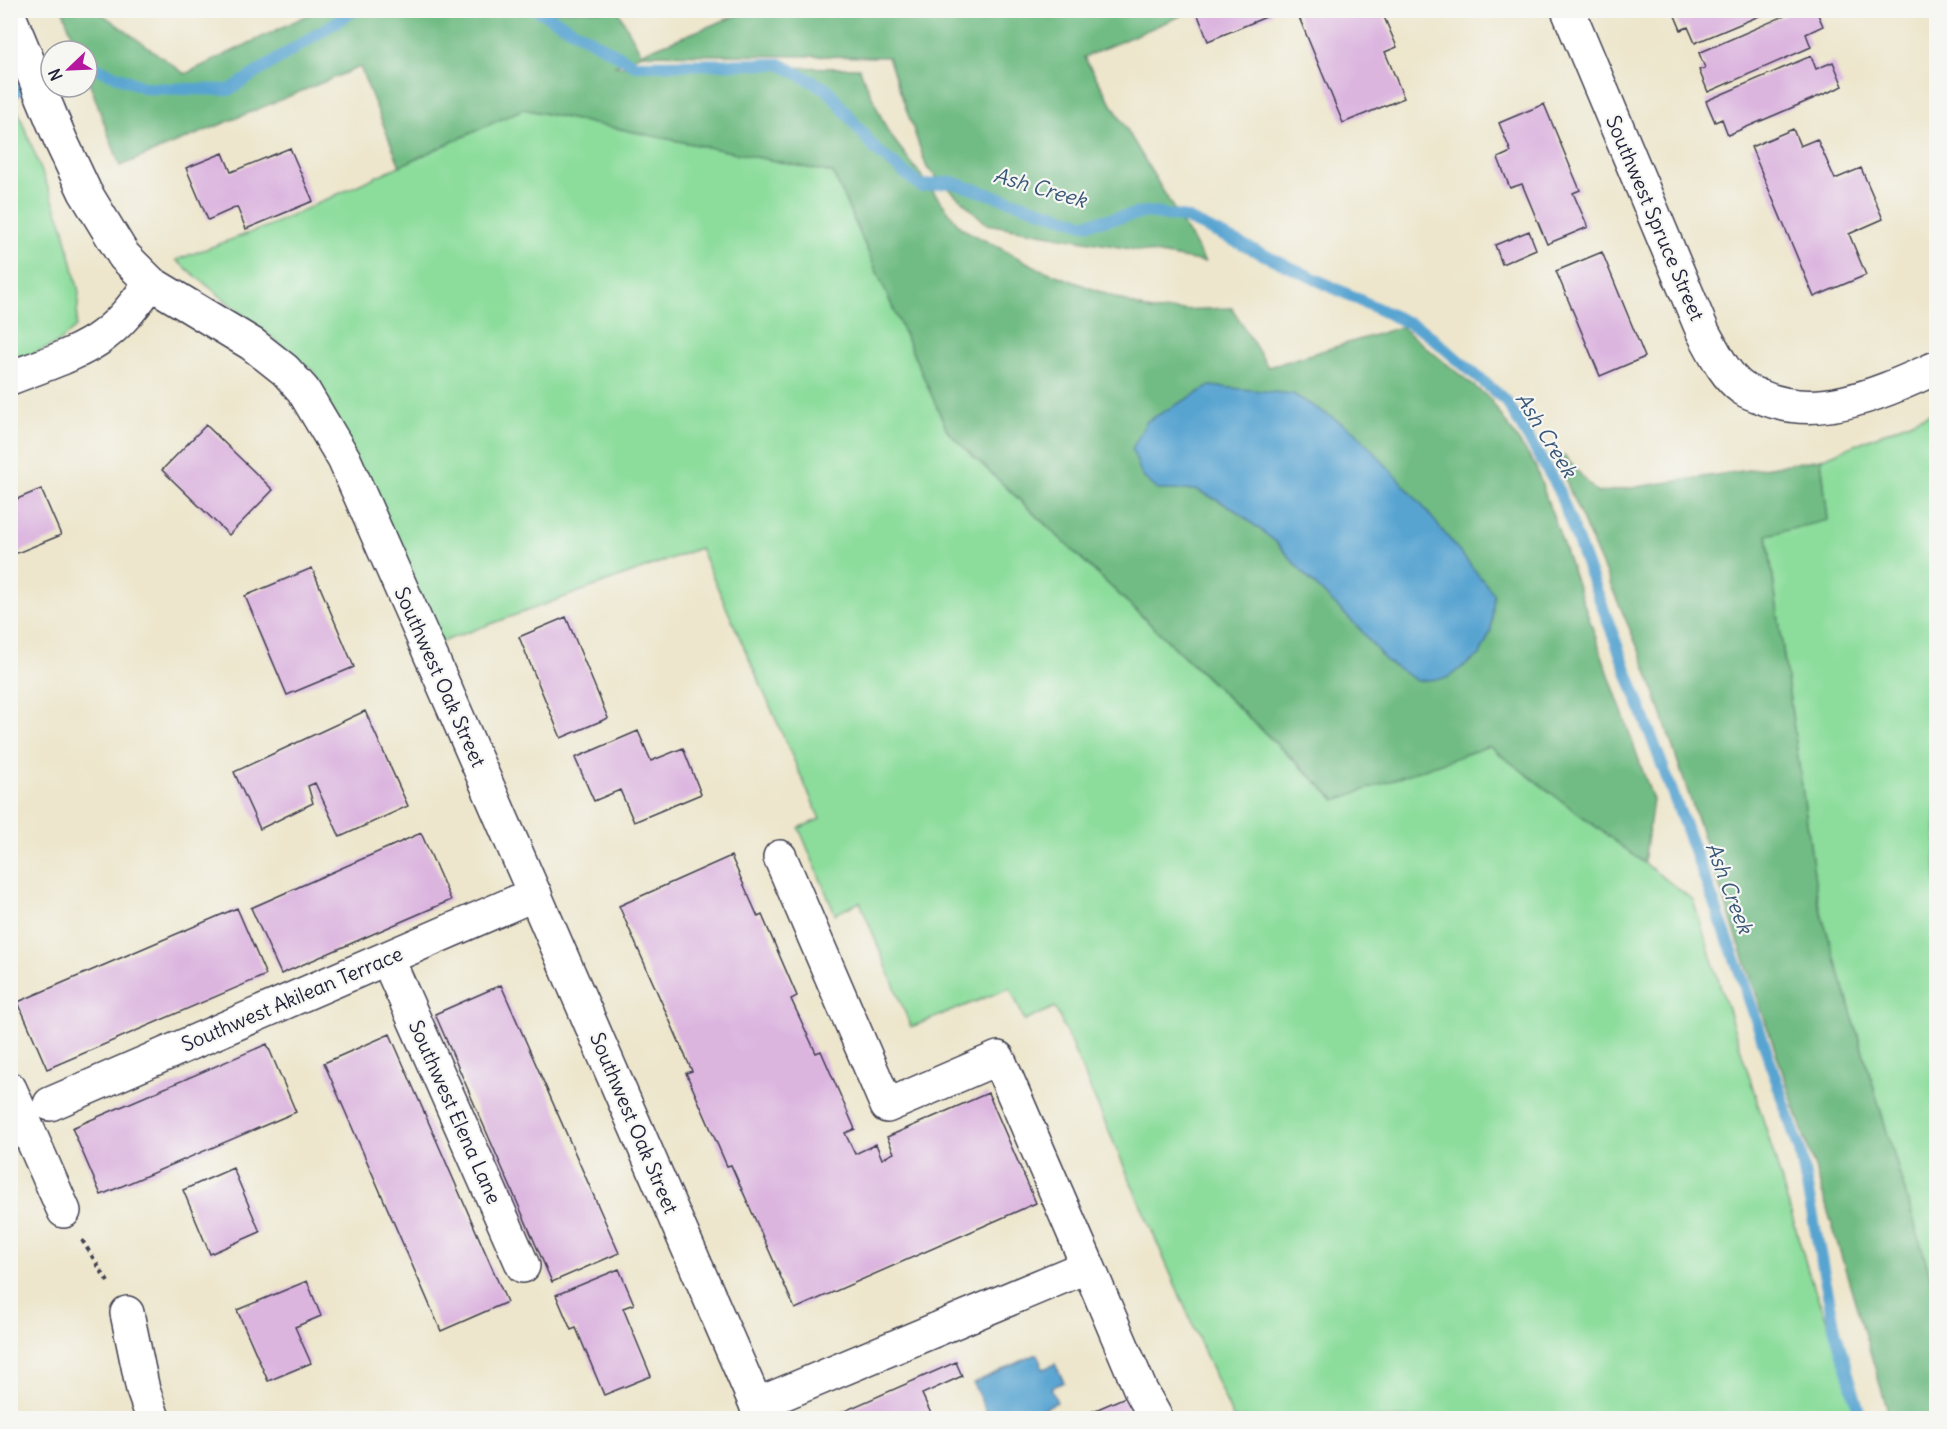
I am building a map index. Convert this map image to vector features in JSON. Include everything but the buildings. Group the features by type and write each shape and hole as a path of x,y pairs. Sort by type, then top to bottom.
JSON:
{"street":[{"name":"Southwest Spruce Street","path":"1568,10 1703,332 1719,362 1742,388 1773,402 1808,406 1843,403 1880,393 1936,368"},
{"name":"Southwest Oak Street","path":"10,18 61,141 85,192 106,230 124,256 151,283 252,344 285,370 303,390 344,459 759,1412"},
{"path":"10,378 90,345 119,323 151,283"},
{"path":"780,857 887,1106 998,1058 1141,1391 1156,1419"},
{"name":"Southwest Akilean Terrace","path":"50,1104 535,894"},
{"name":"Southwest Elena Lane","path":"387,958 523,1266"},
{"path":"10,1089 64,1211"},
{"path":"759,1412 1088,1266"},
{"path":"127,1313 143,1390 153,1419"}],"path":[{"path":"64,1211 127,1313"}],"green space":[{"path":"63,11 98,11 185,74 316,11 618,11 641,53 748,11 1192,11 1084,57 1205,262 987,224 927,168 888,57 641,54 614,66 859,68 888,132 961,228 1040,269 1151,311 1232,308 1268,367 1401,327 1490,399 1535,465 1653,800 1644,863 1489,746 1336,800 948,432 833,173 523,109 400,166 360,67 120,166 95,99 99,99 99,39 74,39","holes":["1197,490 1493,594 1447,678 1417,680 1386,661 1359,628 1307,577 1276,542 1231,507"]},
{"path":"10,109 18,111 63,226 79,292 76,327 58,343 10,364"},
{"path":"523,109 833,173 948,432 1335,800 1489,746 1693,900 1767,1132 1810,1277 1865,1418 1233,1418 1055,1007 1025,1021 1010,988 911,1027 860,902 835,914 799,828 820,819 700,548 441,642 314,372 176,260 271,225"},
{"path":"1936,411 1936,1295 1818,902 1767,534 1828,520 1821,459"},
{"path":"1564,456 1597,493 1821,459 1828,520 1767,535 1818,902 1936,1295 1936,1418 1890,1418 1814,1165 1644,662 1570,491 1557,457"}],"water":[{"path":"1210,386 1293,394 1355,431 1420,503 1494,594 1491,631 1480,655 1447,678 1417,681 1386,661 1359,628 1307,577 1276,542 1231,507 1197,490 1158,490 1142,476 1132,449 1147,421"},
{"path":"1037,1354 1043,1369 1055,1364 1064,1382 1051,1388 1057,1402 1021,1418 989,1418 973,1383"}],"waterway":[{"name":"Ash Creek","path":"99,69 145,88 229,90 355,10"},
{"name":"Ash Creek","path":"537,10 635,65 780,64 828,90 875,149 921,186 951,182 1084,224 1147,212 1186,218 1423,330 1506,401 1557,486 1740,972 1800,1151 1835,1330 1861,1418"},
{"name":"Ash Creek","path":"10,95 39,78"}]}
